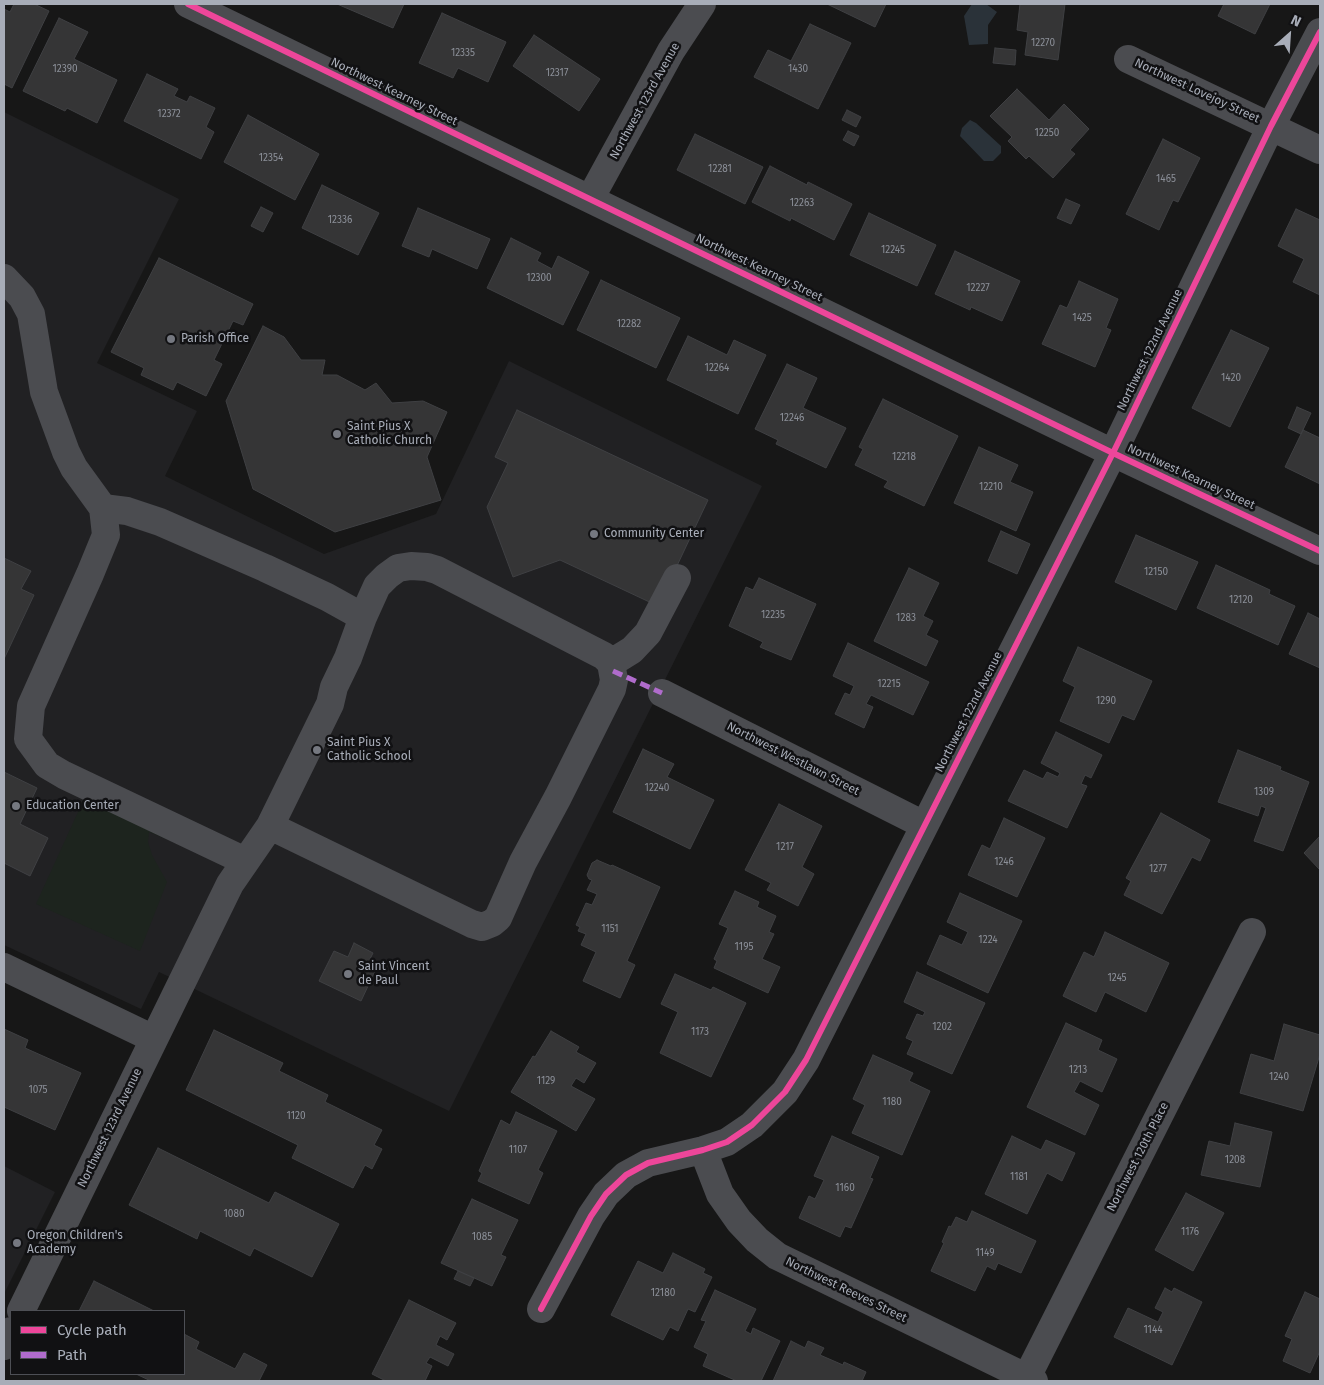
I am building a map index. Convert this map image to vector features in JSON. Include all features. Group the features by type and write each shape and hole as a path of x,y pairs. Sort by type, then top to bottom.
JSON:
{"street":[{"name":"Northwest Kearney Street","path":"188,4 1113,453 1320,551"},
{"name":"Northwest 123rd Avenue","path":"590,199 671,51 702,4"},
{"name":"Northwest 122nd Avenue","path":"541,1308 591,1216 606,1194 626,1175 648,1163 703,1150 726,1142 752,1125 784,1092 806,1060 1113,453 1272,126 1320,32"},
{"name":"Northwest Lovejoy Street","path":"1128,59 1320,150"},
{"path":"4,278 22,297 31,314 44,392 66,452 74,468 103,508 106,535 31,706 28,738 47,765 245,861"},
{"path":"103,508 127,511 160,522 327,597 363,617"},
{"name":"Northwest 123rd Avenue","path":"21,1310 230,884 270,826 330,704 334,687 348,658 377,586 398,568 411,566 427,567 604,656 611,663"},
{"path":"270,826 472,924 482,926 492,924 498,918 523,862 612,689 614,680 611,663 632,650 648,633 677,578"},
{"name":"Northwest Westlawn Street","path":"662,692 924,825"},
{"name":"Northwest 120th Place","path":"1028,1380 1252,932"},
{"path":"4,967 154,1039"},
{"name":"Northwest Reeves Street","path":"703,1150 720,1194 739,1221 757,1240 777,1256 1028,1380"},
{"path":"4,1346 10,1333"}],"shaded area":[{"path":"972,4 986,4 997,12 988,25 988,44 969,45 964,16"},
{"name":"Saint Pius X Catholic School","path":"4,112 179,199 97,363 197,411 165,476 324,554 436,514 509,361 762,486 449,1111 159,972 141,1009 4,945"},
{"path":"970,120 976,123 1001,146 1001,153 993,161 984,161 960,136 962,128"},
{"path":"94,777 188,848 149,832 148,842 152,855 167,882 140,951 36,904"},
{"name":"Oregon Children's Academy","path":"4,1166 55,1192 4,1294"}],"building":[{"path":"14,4 34,4 49,11 12,88 4,84 4,9 10,12"},
{"path":"337,4 404,4 393,28"},
{"path":"827,4 886,4 875,27"},
{"path":"1020,4 1065,4 1058,60 1025,55 1028,32 1017,30"},
{"path":"1224,4 1270,4 1255,34 1218,16"},
{"path":"442,13 506,42 488,82 458,68 453,78 419,63"},
{"path":"59,18 88,32 74,59 117,80 97,123 67,108 65,111 23,91"},
{"path":"810,24 851,43 818,109 754,77 768,50 791,61"},
{"path":"534,35 600,79 579,111 513,66"},
{"path":"995,48 1016,50 1015,65 993,63"},
{"path":"147,74 178,89 174,96 187,102 190,96 215,108 206,127 214,132 201,159 124,121"},
{"path":"1017,89 1049,120 1064,104 1089,129 1070,150 1075,154 1053,178 1029,156 1026,159 1008,141 1012,137 990,116"},
{"path":"847,110 861,117 856,127 842,120"},
{"path":"248,115 319,154 295,200 224,162"},
{"path":"848,131 859,136 854,146 843,140"},
{"path":"695,134 763,167 745,204 677,170"},
{"path":"1163,139 1200,158 1178,202 1173,200 1159,230 1126,214"},
{"path":"770,166 807,185 808,182 852,204 834,240 791,218 790,221 752,202"},
{"path":"322,185 379,213 358,255 302,228"},
{"path":"1066,199 1080,205 1071,224 1057,218"},
{"path":"261,207 273,213 263,232 251,226"},
{"path":"418,208 490,239 477,269 432,249 429,257 402,246"},
{"path":"1296,209 1320,220 1320,295 1293,282 1304,259 1278,246"},
{"path":"869,213 936,245 917,286 850,255"},
{"path":"511,238 541,253 537,261 552,269 558,256 589,272 563,325 487,288"},
{"path":"955,251 1020,281 1002,321 971,307 970,310 935,294"},
{"name":"Parish Office","path":"159,258 253,304 243,325 233,321 214,360 222,364 206,396 177,382 173,390 141,375 144,368 111,352"},
{"path":"601,280 680,318 656,368 577,330"},
{"path":"1079,281 1118,299 1106,328 1111,330 1095,367 1042,344 1060,305 1067,308"},
{"name":"Saint Pius X Catholic Church","path":"263,326 284,337 301,360 325,360 322,375 337,375 365,390 376,383 392,403 423,401 447,412 427,457 441,500 335,532 253,489 226,401"},
{"path":"1231,330 1269,348 1230,427 1192,408"},
{"path":"688,336 727,355 734,340 766,355 738,414 667,380"},
{"path":"787,364 817,378 803,408 846,428 826,468 776,444 778,440 755,429"},
{"path":"883,399 958,436 924,506 884,487 888,481 855,465 863,449 859,447"},
{"path":"1297,407 1311,413 1301,434 1288,428"},
{"name":"Community Center","path":"517,410 708,500 658,606 560,560 513,577 487,507 508,463 495,457"},
{"path":"1303,430 1320,438 1320,484 1285,467"},
{"path":"979,447 1018,465 1010,482 1033,492 1016,531 954,503"},
{"path":"1001,531 1030,544 1017,574 988,561"},
{"path":"1136,535 1198,562 1176,610 1115,582"},
{"path":"4,558 31,571 21,589 34,595 4,659"},
{"path":"1216,565 1270,590 1269,594 1295,606 1278,645 1197,608"},
{"path":"909,568 939,583 923,616 933,621 926,635 938,641 926,666 874,641"},
{"path":"759,578 816,604 791,660 760,647 763,642 729,626 746,587 753,590"},
{"path":"1308,613 1320,619 1320,668 1289,654"},
{"path":"848,643 929,682 913,715 871,695 866,704 873,707 864,728 835,714 845,693 850,695 854,686 833,676"},
{"path":"1078,647 1152,681 1134,720 1122,715 1109,743 1060,721 1075,687 1063,681"},
{"path":"1056,732 1102,755 1091,778 1085,775 1081,784 1087,786 1067,828 1008,801 1024,770 1043,779 1047,772 1058,777 1060,773 1041,763"},
{"path":"643,749 674,764 667,777 714,800 690,849 613,812"},
{"path":"1238,750 1281,767 1280,770 1309,782 1283,851 1254,841 1266,808 1261,806 1258,816 1218,802"},
{"name":"Education Center","path":"4,772 37,788 20,824 48,838 30,876 4,863"},
{"path":"779,804 822,826 802,867 814,874 798,906 767,890 771,883 745,870"},
{"path":"1161,813 1210,840 1200,861 1192,857 1162,914 1124,895 1131,881 1126,878"},
{"path":"1004,818 1045,838 1017,897 968,875 982,845 990,849"},
{"path":"1320,836 1320,870 1304,853"},
{"path":"597,860 660,887 627,961 635,965 620,998 583,981 596,952 581,945 586,934 578,931 580,927 576,925 586,903 592,905 597,894 587,890 592,880 587,875 592,863"},
{"path":"735,891 759,902 757,907 776,916 769,932 774,934 762,959 780,967 768,993 714,968 717,961 714,959 728,928 719,924"},
{"path":"960,893 1022,921 988,993 927,964 940,935 962,945 968,932 947,922"},
{"path":"1105,932 1169,963 1146,1012 1105,992 1096,1012 1063,996 1084,952 1094,957"},
{"name":"Saint Vincent de Paul","path":"354,943 373,953 368,963 377,967 361,1001 319,981 334,951 348,957"},
{"path":"917,972 985,1003 952,1074 907,1054 913,1041 906,1038 917,1014 923,1016 925,1012 904,1002"},
{"path":"675,974 711,990 713,987 746,1003 711,1077 660,1053 678,1012 661,1004"},
{"path":"1066,1023 1102,1040 1098,1050 1117,1059 1102,1092 1080,1081 1074,1092 1099,1105 1085,1135 1027,1107"},
{"path":"1284,1024 1320,1035 1320,1054 1303,1111 1240,1093 1251,1054 1274,1061"},
{"path":"4,1029 28,1040 25,1048 81,1073 55,1130 4,1107"},
{"path":"214,1030 283,1063 279,1071 328,1095 325,1102 382,1130 374,1145 382,1149 372,1169 365,1165 353,1188 292,1158 298,1145 186,1090"},
{"path":"551,1031 579,1047 576,1052 596,1063 584,1083 576,1078 571,1086 595,1099 576,1131 511,1092"},
{"path":"873,1055 913,1073 909,1081 930,1091 902,1155 852,1133 865,1105 853,1099"},
{"path":"516,1112 557,1131 538,1170 543,1173 529,1204 478,1181 482,1173 479,1171 501,1120 510,1125"},
{"path":"1235,1123 1272,1132 1260,1187 1201,1175 1209,1141 1230,1146"},
{"path":"832,1136 879,1157 870,1178 873,1179 851,1228 845,1226 840,1237 799,1218 809,1196 815,1199 824,1180 814,1176"},
{"path":"1012,1136 1041,1150 1046,1140 1075,1153 1062,1181 1047,1173 1027,1214 985,1194"},
{"path":"158,1148 269,1203 275,1192 339,1224 312,1277 254,1248 250,1256 200,1231 197,1239 129,1205"},
{"path":"1186,1193 1224,1213 1193,1271 1155,1250"},
{"path":"472,1199 518,1220 501,1255 506,1257 492,1286 441,1263"},
{"path":"972,1211 1036,1241 1021,1273 998,1263 995,1270 987,1266 975,1291 931,1271 944,1243 942,1242 949,1226 951,1227 956,1217 967,1222"},
{"path":"673,1253 705,1269 703,1273 712,1277 695,1312 688,1309 678,1331 670,1327 663,1340 611,1315 638,1261 663,1273"},
{"path":"458,1271 474,1278 470,1286 454,1279"},
{"path":"94,1281 152,1310 80,1310"},
{"path":"1165,1288 1172,1292 1174,1288 1202,1302 1172,1365 1114,1337 1128,1308 1158,1322 1163,1312 1155,1308"},
{"path":"715,1290 756,1309 745,1331 751,1334 753,1328 780,1341 761,1381 737,1381 703,1366 708,1354 694,1347 706,1321 701,1320"},
{"path":"1305,1292 1320,1299 1320,1351 1310,1373 1283,1361 1292,1339 1285,1336"},
{"path":"409,1300 456,1323 447,1340 440,1336 436,1345 454,1354 448,1366 430,1357 426,1363 432,1366 425,1381 386,1381 372,1374"},
{"path":"185,1335 199,1342 196,1349 235,1369 244,1353 267,1365 259,1381 151,1381 138,1375 185,1375"},
{"path":"791,1341 805,1348 808,1341 824,1348 820,1355 843,1365 844,1362 866,1372 862,1381 773,1381"}],"marked path":[{"path":"613,671 662,693"}],"cycle path":[{"path":"188,4 1113,453 1320,551"},
{"path":"541,1309 591,1216 606,1194 626,1175 648,1163 703,1150 727,1142 752,1125 785,1092 806,1060 1113,453 1271,126 1320,32"}],"place":[{"name":"Parish Office","path":"171,339"},
{"name":"Saint Pius X Catholic Church","path":"337,434"},
{"name":"Community Center","path":"594,534"},
{"name":"Saint Pius X Catholic School","path":"317,750"},
{"name":"Education Center","path":"16,806"},
{"name":"Saint Vincent de Paul","path":"348,974"},
{"name":"Oregon Children's Academy","path":"17,1243"}]}
